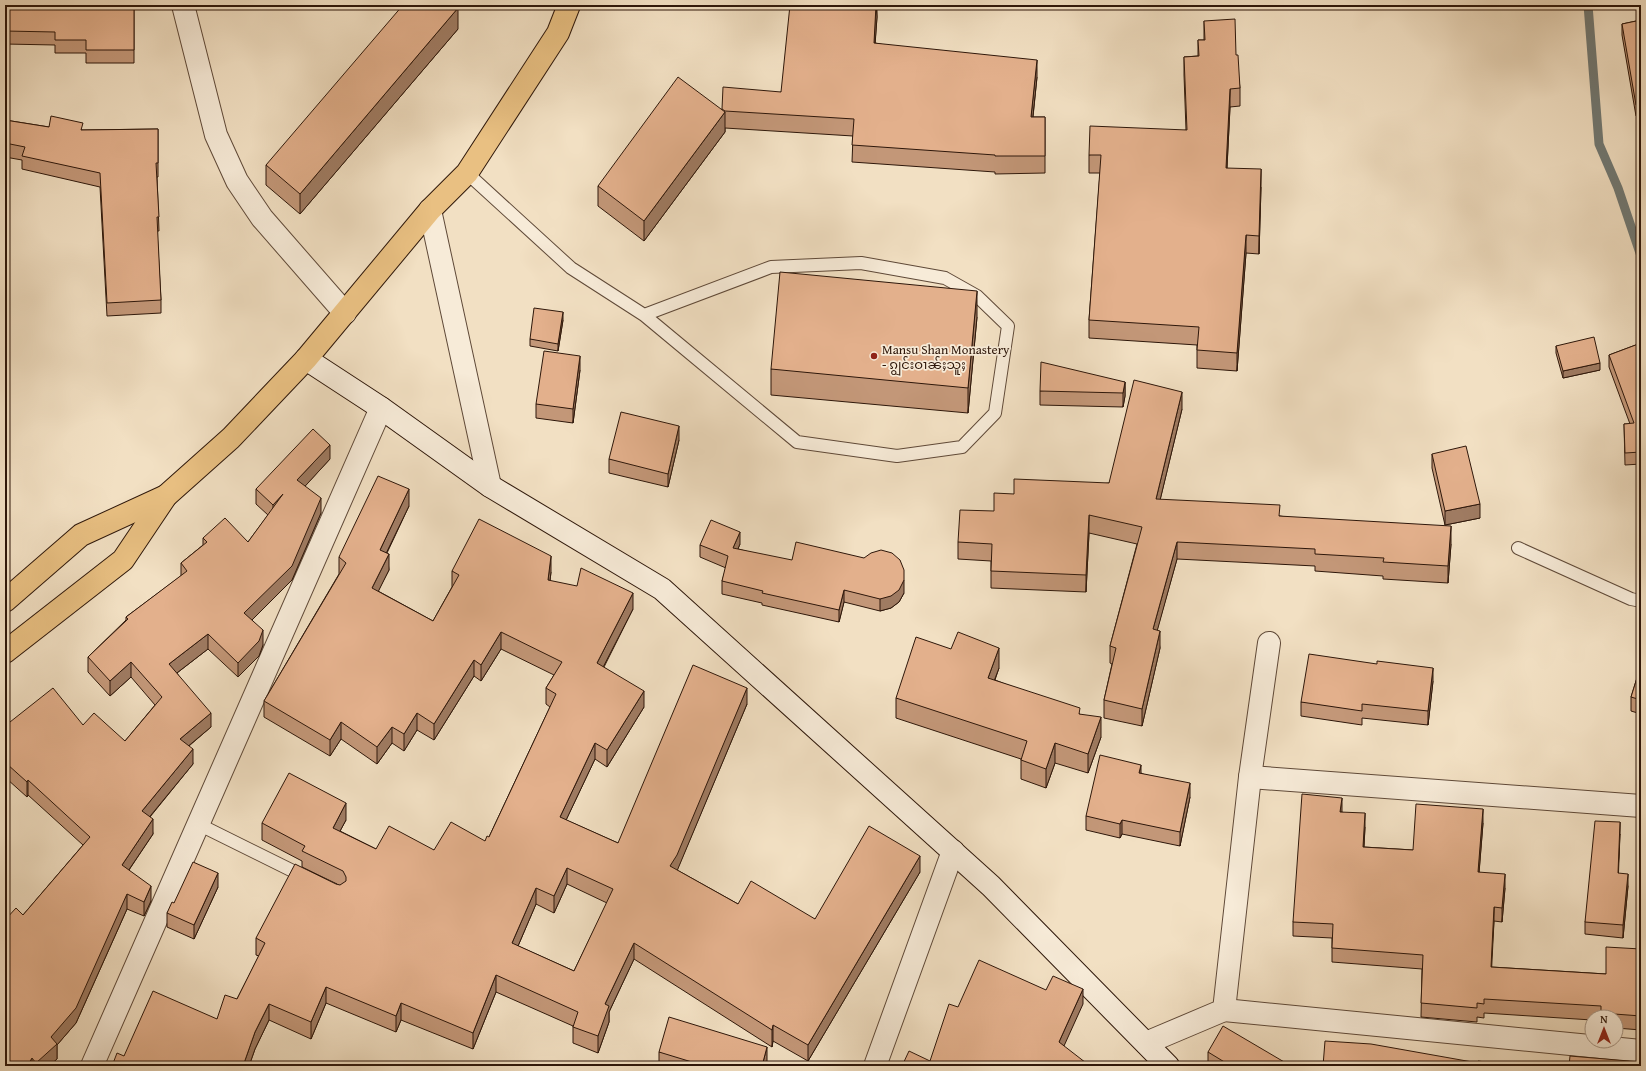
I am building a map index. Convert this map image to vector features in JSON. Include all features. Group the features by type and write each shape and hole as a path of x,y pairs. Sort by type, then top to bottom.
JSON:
{"main road":[{"path":"5,652 123,560 166,496 231,438 306,359 430,210 467,173 558,33 570,5"},
{"path":"5,601 82,536 166,496"}],"street":[{"path":"182,5 216,135 237,181 262,218 345,313"},
{"path":"430,210 490,486"},
{"path":"306,359 381,408 490,486 662,589 991,886 1168,1066"},
{"path":"92,1066 381,408"},
{"path":"1224,1010 1250,777 1269,643"},
{"path":"1250,777 1641,806"},
{"path":"875,1066 953,851"},
{"path":"1146,1043 1224,1010 1641,1051"}],"lane":[{"path":"467,173 571,268 644,316 797,442 897,456 962,447 995,413 1008,326 977,296 945,278 861,263 771,267 644,316"},
{"path":"1518,548 1631,599 1641,601"},
{"path":"198,824 318,883"}],"building":[{"path":"5,5 134,5 134,50 86,50 86,40 55,40 55,32 5,31"},
{"path":"403,5 454,5 458,8 300,194 266,165"},
{"path":"790,5 876,5 874,43 1037,60 1031,117 1045,117 1045,156 995,156 852,145 854,119 725,111 722,109 723,87 781,92"},
{"path":"1235,19 1236,55 1238,55 1240,88 1230,89 1226,168 1261,169 1259,236 1246,235 1237,353 1197,350 1199,327 1089,320 1101,155 1089,155 1090,126 1187,130 1184,57 1199,56 1198,40 1205,40 1204,21"},
{"path":"1641,20 1641,104 1636,105 1622,24"},
{"path":"678,77 725,112 644,221 598,186"},
{"path":"51,116 83,123 81,130 158,129 158,163 156,163 161,300 107,303 100,173 22,156 25,147 5,143 5,120 49,127"},
{"name":"Mansu Shan Monastery - ၵျွင်းဝၢၼ်ႈသူႈ","path":"780,272 977,291 968,388 771,369"},
{"path":"534,308 563,312 558,344 530,339"},
{"path":"1594,337 1600,363 1563,371 1556,346"},
{"path":"1641,343 1641,452 1625,453 1624,424 1634,423 1609,355"},
{"path":"544,351 580,356 573,409 536,404"},
{"path":"1041,362 1125,382 1123,393 1040,391"},
{"path":"1134,380 1182,392 1156,499 1280,505 1279,516 1451,526 1448,566 1383,562 1384,558 1315,554 1315,549 1177,542 1153,629 1160,631 1142,709 1104,700 1116,648 1110,646 1142,527 1089,515 1086,575 991,571 992,544 958,542 960,510 994,511 994,493 1014,494 1014,479 1109,483"},
{"path":"621,412 679,426 668,474 609,459"},
{"path":"313,429 330,445 297,480 321,498 292,566 244,613 263,630 259,641 238,663 208,634 169,664 211,713 180,739 193,749 142,811 153,819 122,865 151,886 144,902 127,894 76,1008 51,1037 57,1044 36,1063 32,1058 27,1066 5,1066 5,920 16,908 23,915 90,837 28,780 27,782 7,764 5,766 5,717 10,722 53,688 83,725 94,713 125,741 162,697 131,662 110,681 88,657 128,619 126,617 187,571 181,563 207,542 203,538 225,518 248,542 283,494 273,505 256,489"},
{"path":"1466,446 1480,504 1445,511 1432,454"},
{"path":"378,476 409,489 380,550 389,554 372,588 433,621 459,575 452,571 479,519 551,556 548,580 577,586 581,568 633,593 597,663 644,691 607,750 595,743 560,817 618,843 693,665 747,688 677,855 670,866 738,904 751,881 815,919 869,826 920,856 808,1045 773,1025 772,1030 634,943 605,1004 609,1006 598,1036 573,1027 578,1012 496,975 473,1033 401,1003 396,1016 326,987 311,1022 269,1004 255,1032 243,1066 112,1066 117,1053 124,1056 153,991 217,1019 225,995 237,999 265,943 256,938 295,864 336,884 340,885 346,881 343,871 302,851 305,846 262,823 289,773 346,803 333,828 376,849 389,826 434,850 451,822 485,841 487,836 489,837 556,694 546,688 562,662 501,632 481,665 474,660 434,724 417,713 404,734 392,727 377,747 341,722 330,740 264,701 346,563 339,557","holes":["567,868 613,889 574,971 512,943 536,888 554,896"]},
{"path":"711,520 740,532 733,548 792,560 796,542 864,558 871,553 881,550 892,553 900,560 904,570 904,580 899,590 891,596 880,599 844,590 839,610 762,593 763,591 722,581 728,556 700,545"},
{"path":"958,632 999,648 988,678 1080,708 1079,714 1101,717 1088,754 1055,743 1046,769 1021,760 1027,741 896,698 916,637 951,649"},
{"path":"1309,654 1377,664 1377,661 1433,668 1428,711 1362,704 1362,711 1301,702"},
{"path":"1641,665 1641,700 1631,697"},
{"path":"1100,755 1141,765 1139,773 1190,783 1180,832 1122,820 1120,824 1086,816"},
{"path":"1302,794 1342,798 1340,812 1365,813 1363,847 1413,850 1416,804 1483,809 1478,872 1505,874 1502,908 1494,907 1491,967 1606,974 1606,947 1641,949 1641,1016 1624,1015 1624,1009 1601,1009 1601,1006 1484,999 1484,1004 1477,1003 1477,1008 1421,1003 1423,955 1332,948 1333,924 1293,922"},
{"path":"1595,821 1620,822 1618,873 1628,874 1623,925 1585,922"},
{"path":"193,862 218,873 194,925 167,913 172,902 174,903"},
{"path":"979,960 1046,990 1053,976 1083,989 1059,1042 1090,1066 902,1066 909,1051 930,1061 949,1004 958,1007"},
{"path":"669,1017 767,1047 762,1066 705,1066 659,1052"},
{"path":"1223,1026 1291,1066 1231,1066 1208,1052"},
{"path":"1325,1041 1371,1044 1478,1063 1478,1061 1517,1066 1323,1066"},
{"path":"1570,1056 1641,1062 1641,1066 1569,1066"}],"waterway":[{"path":"1588,5 1599,144 1618,188 1641,256"}],"place":[{"name":"Mansu Shan Monastery - ၵျွင်းဝၢၼ်ႈသူႈ","path":"874,356"}]}
